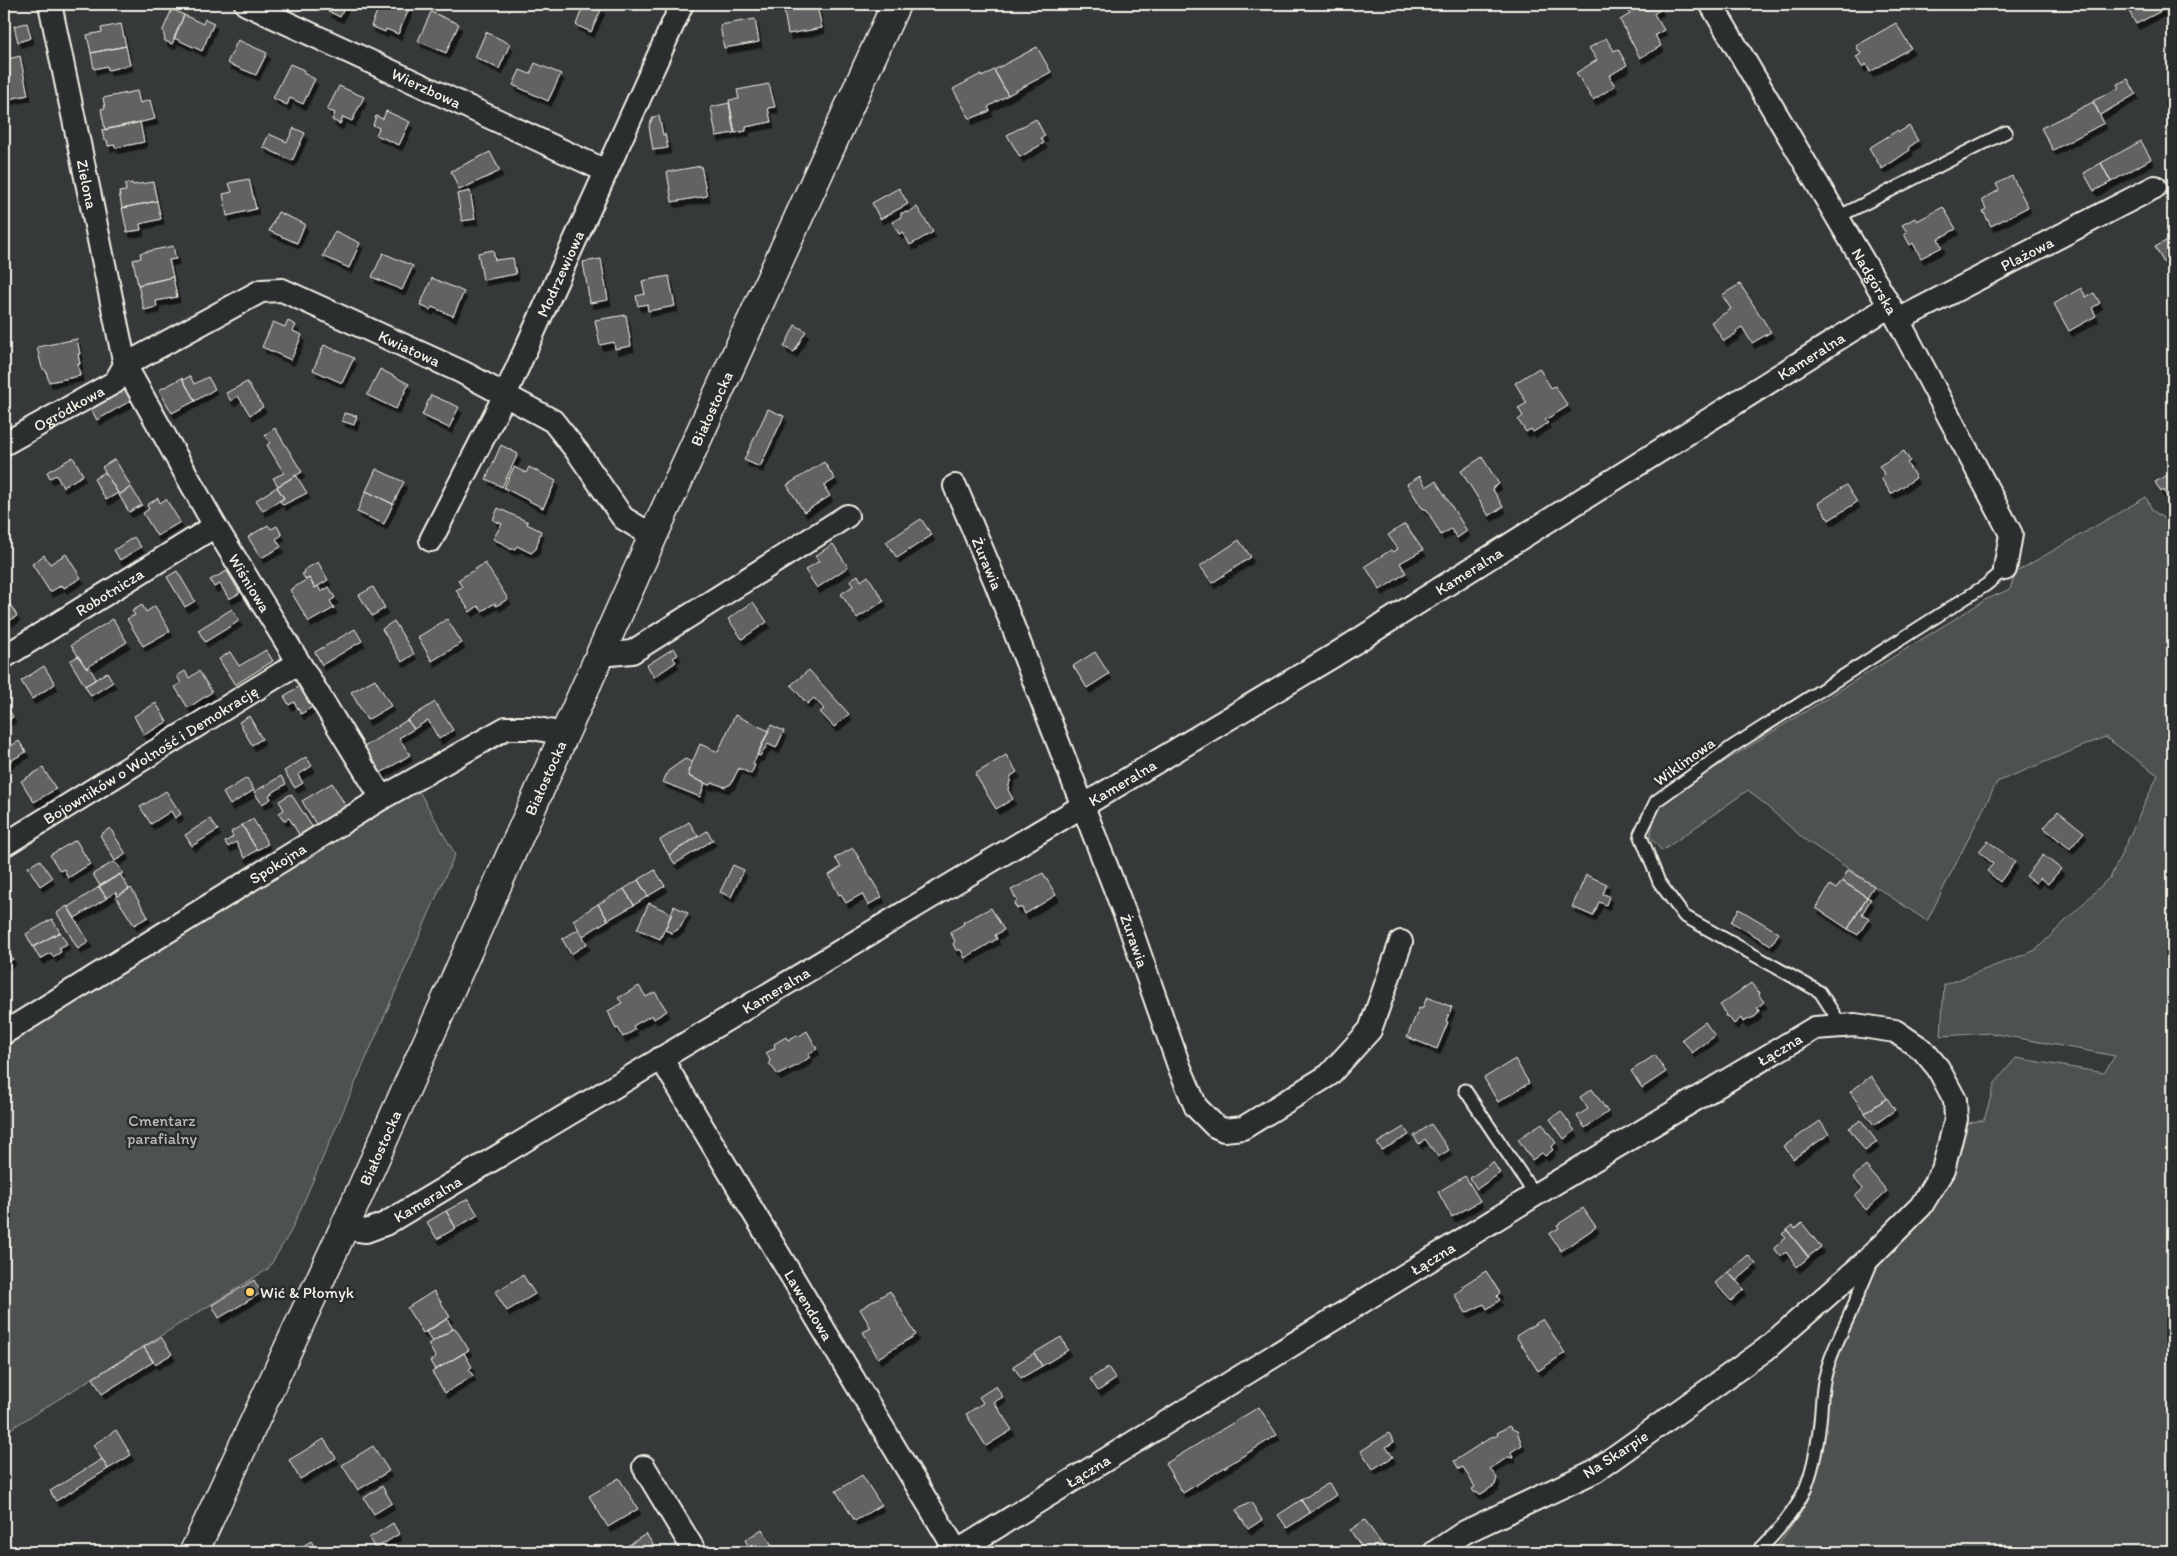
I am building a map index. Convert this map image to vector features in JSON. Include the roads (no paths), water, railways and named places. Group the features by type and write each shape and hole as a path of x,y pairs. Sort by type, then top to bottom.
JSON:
{"street":[{"name":"Zielona","path":"50,4 125,365"},
{"name":"Wierzbowa","path":"246,4 606,171"},
{"name":"Modrzewiowa","path":"431,540 505,394 682,4"},
{"name":"Białostocka","path":"194,1552 344,1228 653,536 896,4"},
{"name":"Nadgórska","path":"1711,4 1894,313 2011,534 2005,569"},
{"name":"Plażowa","path":"1894,313 2155,187"},
{"name":"Kwiatowa","path":"125,365 261,292 282,290 462,372 553,421 580,454 623,518 653,536"},
{"name":"Kameralna","path":"344,1228 366,1231 385,1224 1333,656 1894,313"},
{"name":"Ogródkowa","path":"4,444 115,382 125,365"},
{"name":"Wiśniowa","path":"125,365 216,526 382,798"},
{"name":"Żurawia","path":"955,486 996,583 1081,806 1130,927 1179,1066 1196,1106 1215,1126 1224,1130 1243,1128 1329,1075 1370,1030 1401,942"},
{"path":"600,655 632,652 847,516"},
{"name":"Robotnicza","path":"4,657 216,526"},
{"name":"Bojowników o Wolność i Demokrację","path":"4,845 298,663"},
{"name":"Spokojna","path":"4,1033 382,798 506,728 534,728 564,734"},
{"name":"Łączna","path":"956,1552 1535,1194 1815,1028 1854,1025 1895,1031 1923,1050 1938,1068 1955,1100 1956,1118 1943,1170 1921,1206 1876,1251"},
{"name":"Lawendowa","path":"661,1058 956,1552"},
{"name":"Na Skarpie","path":"1435,1552 1465,1532 1595,1471 1766,1350 1876,1251"},
{"path":"644,1467 695,1552"}],"lane":[{"path":"1838,217 2006,132"},
{"name":"Wiklinowa","path":"1842,1026 1820,992 1684,916 1659,882 1640,834 1656,801 1733,746 1986,585 2005,569"},
{"path":"1465,1090 1535,1194"},
{"path":"1757,1552 1781,1529 1800,1502 1812,1474 1825,1376 1829,1361 1876,1251"}],"place":[{"name":"Wić & Płomyk","path":"250,1292"}],"park label":[{"name":"Cmentarz parafialny","path":"162,1129"}]}
